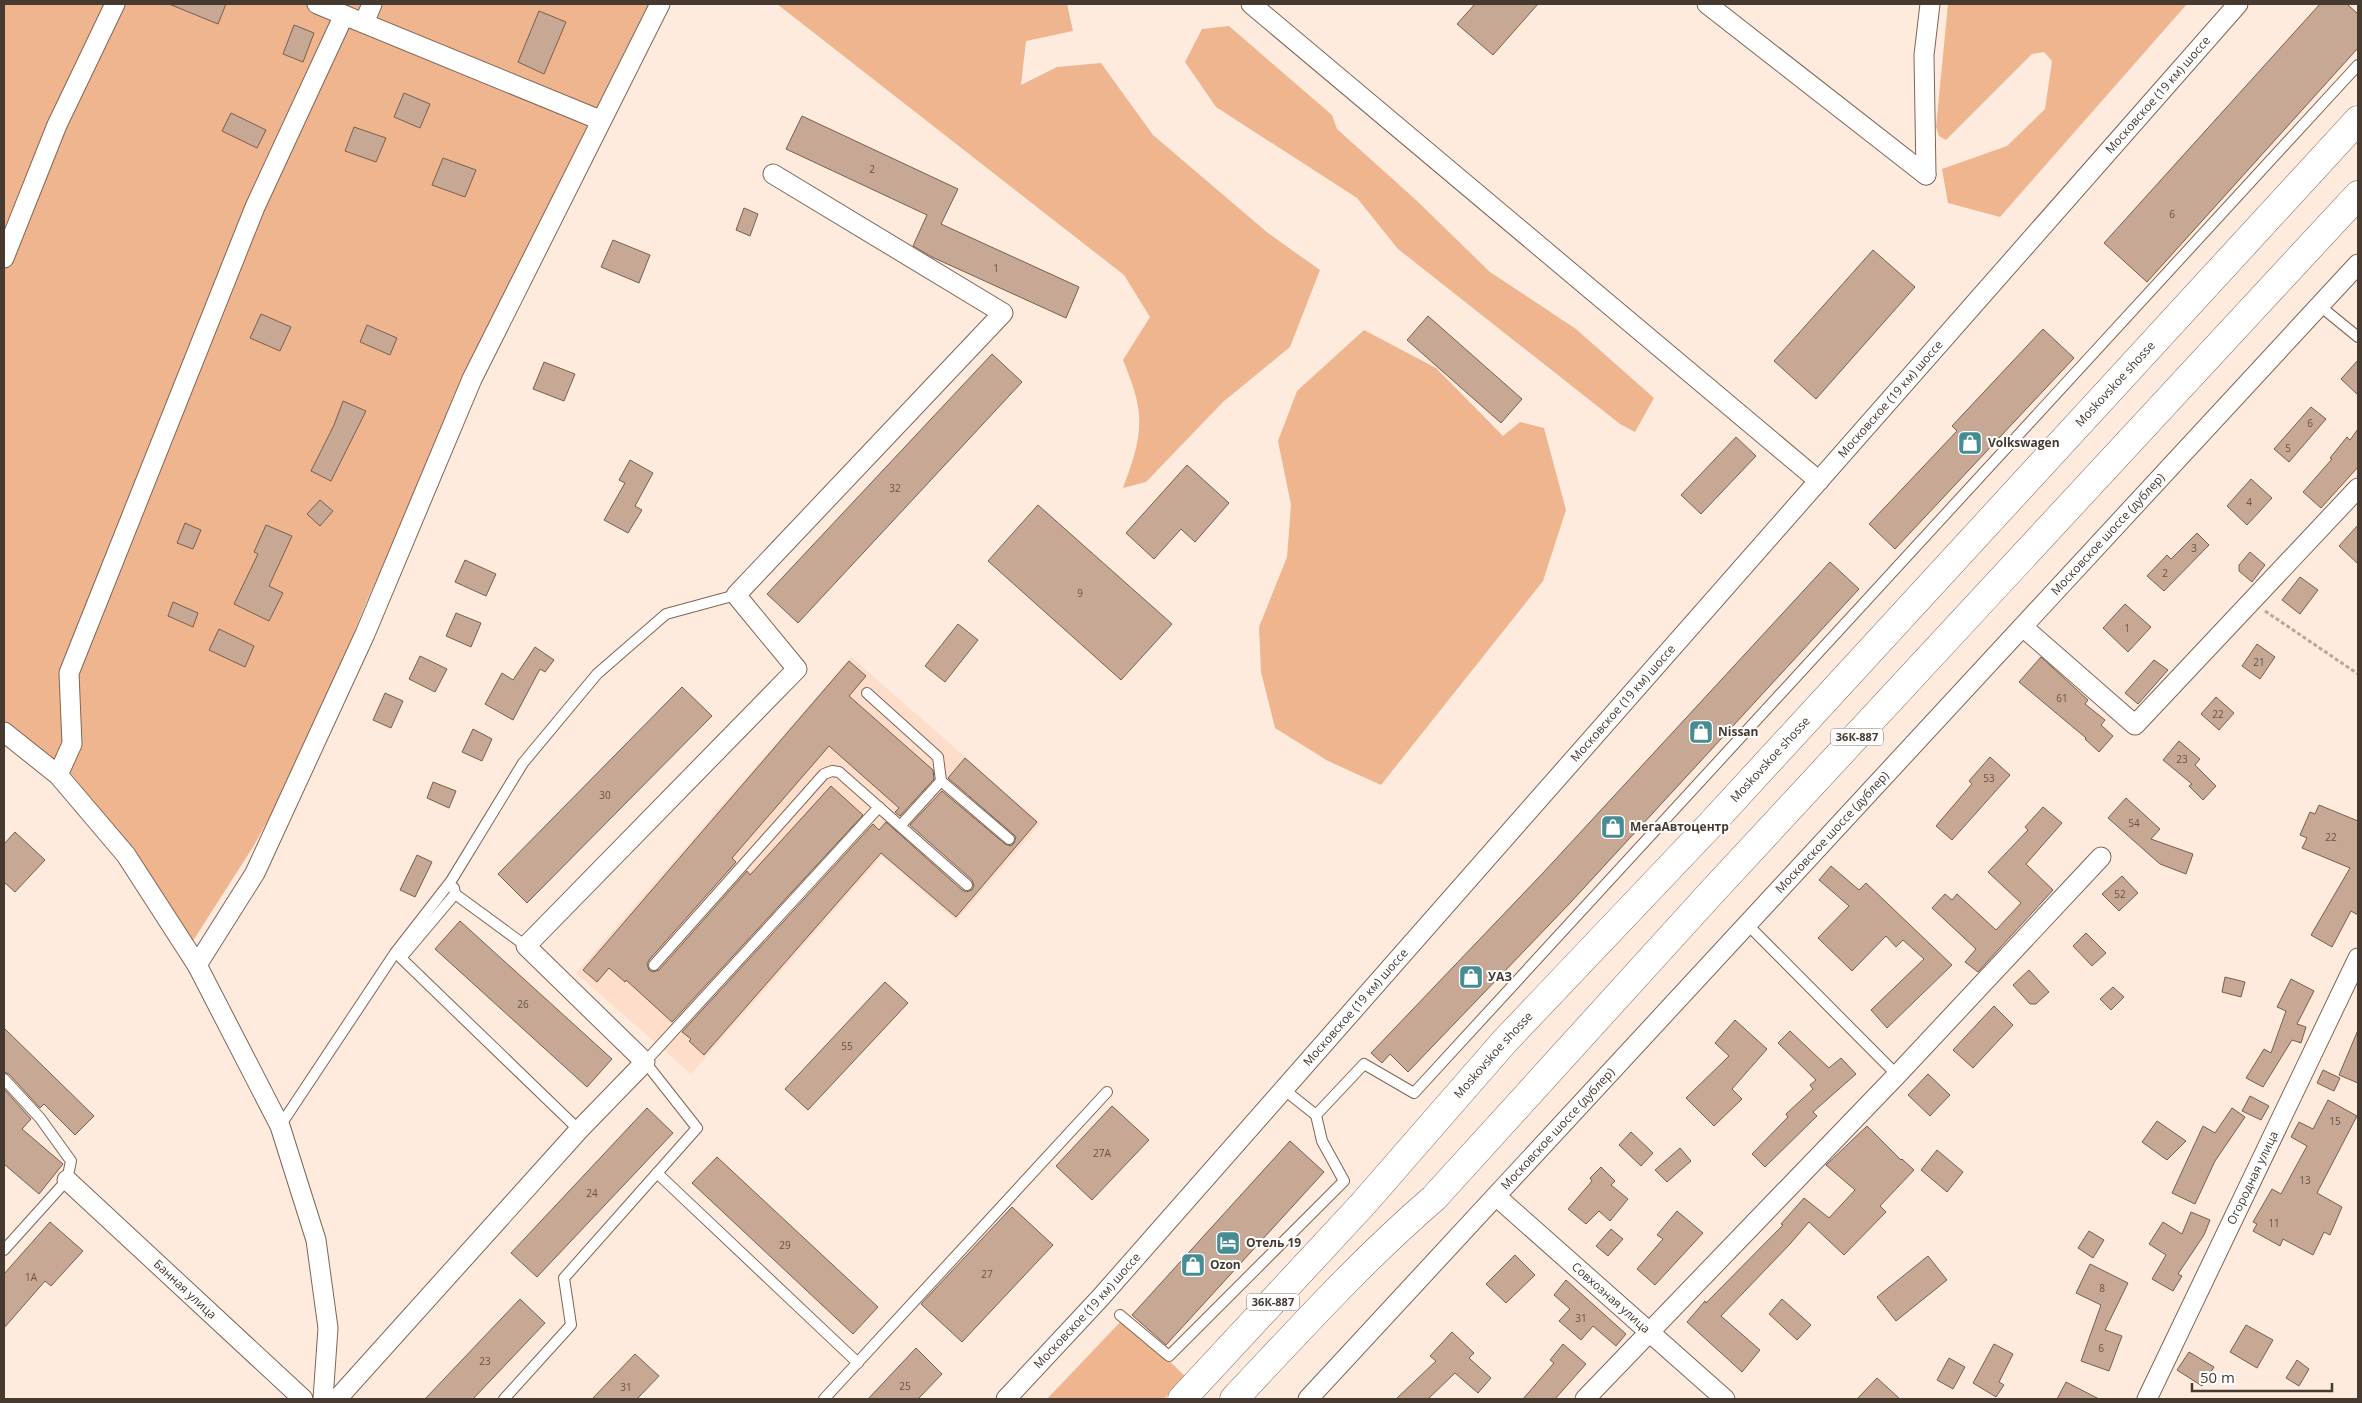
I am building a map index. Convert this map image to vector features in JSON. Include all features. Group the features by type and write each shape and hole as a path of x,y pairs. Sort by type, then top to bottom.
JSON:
{"main road":[{"name":"Moskovskoe shosse","path":"1182,1399 1363,1204 1504,1042 1718,817 2358,120"},
{"name":"36К-887","path":"1234,1399 1394,1232 1434,1198 1711,893 2358,195"},
{"path":"1363,1204 1361,1218 1364,1229 1379,1235 1394,1232"},
{"path":"1320,1251 1333,1247 1346,1251 1351,1260 1352,1275"}],"street":[{"path":"4,258 57,125 115,4"},
{"path":"317,4 600,120"},
{"path":"364,23 372,4"},
{"path":"196,965 256,873 357,652 472,379 600,120 660,4"},
{"path":"1251,4 1820,481"},
{"path":"1707,4 1926,175 1924,55 1930,4"},
{"name":"Московское (19 км) шоссе","path":"1006,1399 1101,1297 1282,1088 1820,481 2238,4"},
{"path":"58,775 72,744 68,673 255,207 344,15"},
{"path":"337,1399 579,1130 645,1062 526,946 797,669 736,595 1003,313 773,174"},
{"name":"Московское шоссе (дублер)","path":"1308,1399 1497,1197 2358,264"},
{"path":"2023,626 2135,725 2358,488"},
{"path":"4,732 58,775 126,855 196,965 280,1126 316,1240 328,1328 323,1399"},
{"path":"1585,1399 1897,1075 2101,857"},
{"name":"Огородная улица","path":"2146,1399 2358,958"},
{"name":"Банная улица","path":"67,1180 303,1399"},
{"name":"Совхозная улица","path":"1497,1197 1725,1399"}],"lane":[{"path":"1316,1115 1364,1064 1414,1094 2358,65"},
{"path":"2320,306 2358,337"},
{"path":"280,1126 451,881 523,763 597,674 666,614 736,595"},
{"path":"867,693 938,757 941,781 1009,840"},
{"path":"654,965 824,774 832,771 839,772 901,825 966,885"},
{"path":"901,825 941,781"},
{"path":"504,1399 571,1325 564,1278 697,1128 645,1062 879,807"},
{"path":"451,881 455,894 526,946"},
{"path":"398,956 455,894"},
{"path":"1747,924 1897,1075"},
{"path":"398,956 579,1130"},
{"path":"4,1079 40,1118 71,1162 67,1180 4,1250"},
{"path":"1120,1315 1169,1356 1344,1181 1322,1140 1316,1115 1282,1088"},
{"path":"824,1399 1107,1092"},
{"path":"657,1173 858,1363"}],"path":[{"path":"2250,601 2358,674"}],"shaded area":[{"path":"4,4 649,4 428,464 366,603 309,745 253,847 189,947 134,852 64,765 4,730"},
{"path":"777,4 1067,4 1073,31 1026,41 1021,85 1057,67 1101,63 1153,135 1268,233 1320,270 1290,347 1223,402 1146,482 1123,488 1135,453 1139,425 1135,395 1123,360 1150,317 1124,275"},
{"path":"1948,4 2187,4 2000,217 1948,203 1942,169 2007,146 2045,109 2052,61 2044,52 2032,54 1946,140 1939,136 1936,127"},
{"path":"1229,26 1332,115 1337,129 1416,200 1490,272 1576,329 1654,398 1635,432 1620,424 1398,249 1357,198 1216,107 1185,62 1202,29"},
{"path":"1364,330 1436,368 1503,436 1520,422 1544,428 1566,510 1543,581 1381,785 1328,761 1275,728 1261,672 1259,627 1287,557 1291,505 1278,441 1297,391"},
{"path":"851,657 1041,823 956,921 882,856 691,1074 576,973"},
{"path":"1124,1318 1186,1377 1164,1399 1047,1399"}],"building":[{"path":"169,4 226,4 218,24"},
{"path":"1475,4 1538,4 1493,55 1457,24"},
{"path":"2320,4 2347,4 2358,14 2358,48 2147,282 2104,243"},
{"path":"539,11 566,22 544,74 518,62"},
{"path":"294,25 314,33 303,62 283,54"},
{"path":"404,93 430,104 420,128 394,117"},
{"path":"231,113 266,130 257,148 222,131"},
{"path":"802,116 958,189 941,224 1079,287 1066,318 932,257 913,246 927,215 786,149"},
{"path":"354,127 386,138 376,162 345,151"},
{"path":"443,158 476,170 465,197 432,185"},
{"path":"744,208 758,214 750,236 736,230"},
{"path":"613,240 650,255 639,283 601,267"},
{"path":"1873,250 1915,287 1816,399 1774,361"},
{"path":"261,314 291,327 280,351 250,338"},
{"path":"1428,316 1522,399 1501,423 1407,340"},
{"path":"367,325 397,338 390,355 360,342"},
{"name":"Volkswagen","path":"2043,329 2074,358 1895,549 1869,524 1957,431 1952,426"},
{"path":"992,354 1022,382 798,623 767,594"},
{"path":"2358,360 2358,395 2341,379"},
{"path":"544,362 575,374 564,401 533,389"},
{"path":"343,401 366,411 331,481 311,471 334,425"},
{"path":"2311,407 2326,419 2289,462 2274,449"},
{"path":"2358,429 2358,467 2321,508 2303,492 2332,459 2330,458 2347,437 2350,440"},
{"path":"1736,437 1756,456 1701,514 1681,495"},
{"path":"630,460 653,473 635,506 642,510 628,533 604,520 625,483 619,480"},
{"path":"1187,465 1229,503 1195,542 1181,529 1154,559 1126,533"},
{"path":"2251,479 2272,498 2247,525 2227,506"},
{"path":"320,500 333,511 320,526 307,514"},
{"path":"1038,505 1172,624 1121,680 988,561"},
{"path":"185,523 201,530 193,549 177,543"},
{"path":"266,525 292,536 269,586 283,593 269,621 234,604 258,554 254,552"},
{"path":"2358,525 2358,564 2339,546"},
{"path":"2197,533 2209,545 2164,591 2147,576 2167,555 2171,559"},
{"path":"2250,552 2265,565 2252,582 2239,571 2239,565"},
{"path":"465,560 496,574 486,596 455,582"},
{"name":"Nissan","path":"1830,562 1859,589 1571,902 1408,1072 1390,1054 1382,1063 1371,1053 1542,874"},
{"path":"2300,577 2318,590 2300,614 2282,600"},
{"path":"173,602 198,613 193,627 168,616"},
{"path":"2125,604 2151,627 2128,652 2103,628"},
{"path":"456,613 481,623 471,647 446,636"},
{"path":"958,624 978,640 945,682 925,666"},
{"path":"219,629 254,646 245,667 209,650"},
{"path":"2257,644 2275,657 2260,679 2242,666"},
{"path":"535,647 554,660 545,672 540,669 513,720 485,704 502,673 513,680"},
{"path":"420,656 447,669 435,692 409,679"},
{"path":"2041,657 2088,700 2085,704 2105,720 2101,725 2113,736 2099,752 2086,738 2019,682"},
{"path":"2154,660 2168,670 2138,704 2125,693"},
{"path":"849,661 866,676 849,696 933,770 934,779 900,816 895,812 899,808 829,746 732,858 736,862 649,960 647,964 649,970 653,972 659,970 747,871 750,875 831,786 863,815 672,1022 626,980 625,982 609,968 597,982 583,970"},
{"path":"682,687 712,716 527,903 498,874"},
{"path":"385,693 403,701 391,728 373,720"},
{"path":"2216,697 2234,713 2219,730 2201,714"},
{"path":"473,729 492,739 482,761 462,752"},
{"path":"2179,741 2200,759 2195,765 2216,786 2203,800 2189,786 2192,784 2163,760"},
{"path":"1990,757 2010,775 1952,840 1936,826 1972,784 1969,781"},
{"path":"965,758 1037,822 956,917 881,853 704,1055 689,1041 691,1039 682,1032 873,824 879,830 886,822 966,892 972,890 974,886 972,880 910,825 942,791 1005,844 1011,846 1014,843 1016,837 1013,834 948,778"},
{"path":"433,782 456,791 449,808 427,798"},
{"path":"2126,798 2160,829 2151,839 2193,854 2186,874 2160,864 2108,818"},
{"path":"2319,805 2358,821 2358,915 2351,911 2332,947 2311,935 2350,868 2302,848 2307,838 2300,835 2310,812 2315,814"},
{"path":"2043,807 2062,823 2026,864 2053,890 1978,972 1965,962 1976,949 1932,908 1945,894 1952,900 1957,894 1996,930 2021,903 1988,872 2028,830 2025,827"},
{"path":"15,832 45,860 15,892 4,882 4,844"},
{"path":"417,855 432,862 415,897 400,890"},
{"path":"1831,866 1859,890 1866,883 1952,965 1887,1028 1871,1010 1924,959 1903,940 1896,947 1886,936 1852,971 1818,938 1849,906 1819,880"},
{"path":"2122,876 2138,893 2119,911 2102,894"},
{"path":"460,921 612,1059 587,1087 435,949"},
{"path":"2086,933 2106,953 2092,966 2073,946"},
{"path":"2029,970 2049,992 2036,1004 2030,1004 2013,985"},
{"path":"2225,977 2245,982 2241,997 2222,992"},
{"path":"2291,979 2314,991 2297,1024 2306,1027 2301,1043 2292,1040 2263,1087 2246,1078 2264,1049 2271,1053 2286,1011 2277,1007"},
{"path":"885,982 908,1003 808,1110 785,1089"},
{"path":"2113,987 2124,997 2111,1010 2100,999"},
{"path":"1994,1006 2013,1025 1973,1068 1953,1050"},
{"path":"1735,1020 1767,1049 1732,1089 1742,1099 1714,1126 1686,1098 1729,1056 1715,1043"},
{"path":"4,1028 94,1116 75,1135 44,1104 40,1108 9,1074 4,1072"},
{"path":"2358,1030 2358,1083 2339,1075"},
{"path":"1790,1031 1829,1068 1841,1058 1856,1074 1813,1112 1817,1116 1765,1167 1752,1154 1788,1117 1786,1114 1813,1089 1810,1085 1816,1080 1778,1043"},
{"path":"2323,1070 2340,1078 2334,1091 2317,1083"},
{"path":"1928,1074 1950,1095 1930,1116 1908,1095"},
{"path":"4,1089 31,1119 22,1129 63,1164 39,1194 4,1164"},
{"path":"2250,1096 2269,1106 2261,1120 2242,1111"},
{"path":"2328,1100 2357,1116 2317,1193 2342,1207 2330,1235 2324,1232 2313,1255 2283,1239 2280,1246 2253,1231 2257,1224 2253,1222 2272,1189 2281,1194 2307,1146 2291,1137 2299,1122 2313,1129"},
{"path":"1112,1106 1149,1140 1092,1200 1056,1166"},
{"path":"647,1108 673,1133 537,1277 511,1253"},
{"path":"2232,1108 2245,1117 2215,1161 2195,1204 2172,1193 2203,1126 2215,1133"},
{"path":"2157,1121 2186,1141 2167,1160 2142,1142"},
{"path":"1867,1126 1901,1160 1914,1170 1880,1206 1886,1212 1844,1255 1809,1222 1721,1316 1760,1350 1742,1372 1687,1322 1705,1301 1706,1303 1783,1225 1781,1224 1804,1198 1829,1218 1855,1190 1826,1165"},
{"path":"1631,1132 1653,1153 1641,1166 1619,1145"},
{"name":"Отель 19","path":"1290,1141 1324,1172 1166,1345 1132,1315"},
{"path":"1680,1148 1691,1161 1667,1182 1655,1170"},
{"path":"1937,1150 1963,1172 1947,1192 1921,1170"},
{"path":"717,1157 878,1307 853,1334 692,1183"},
{"path":"1601,1167 1615,1181 1611,1185 1628,1199 1610,1221 1599,1211 1586,1224 1568,1209 1592,1181 1590,1178"},
{"path":"1012,1207 1053,1245 962,1342 921,1304"},
{"path":"1677,1211 1703,1233 1655,1285 1637,1269 1663,1239 1657,1235"},
{"path":"2191,1212 2210,1220 2204,1235 2178,1274 2182,1276 2173,1291 2152,1279 2166,1255 2149,1244 2163,1222 2182,1234"},
{"path":"50,1222 83,1251 51,1286 45,1281 4,1328 4,1274"},
{"path":"1611,1229 1623,1239 1608,1256 1596,1246"},
{"path":"2089,1231 2104,1240 2093,1258 2078,1248"},
{"path":"1515,1255 1535,1275 1506,1303 1486,1284"},
{"path":"1928,1256 1947,1280 1896,1321 1877,1297"},
{"path":"2090,1264 2128,1283 2105,1330 2122,1336 2109,1371 2081,1361 2101,1305 2076,1293"},
{"path":"1566,1280 1626,1334 1616,1346 1593,1326 1581,1340 1559,1321 1570,1309 1554,1295"},
{"path":"520,1299 545,1323 473,1399 425,1399"},
{"path":"1782,1299 1811,1325 1797,1340 1769,1314"},
{"path":"2246,1325 2273,1340 2257,1368 2230,1352"},
{"path":"1452,1332 1474,1353 1469,1358 1491,1378 1478,1393 1455,1373 1428,1399 1396,1399 1436,1361 1430,1356"},
{"path":"1563,1344 1586,1364 1555,1399 1523,1399 1554,1363 1550,1360"},
{"path":"1994,1344 2013,1354 1999,1382 2004,1385 1996,1397 1973,1383"},
{"path":"916,1348 942,1374 918,1399 868,1399"},
{"path":"2189,1352 2214,1367 2202,1386 2177,1370"},
{"path":"635,1354 659,1376 637,1399 592,1399"},
{"path":"1949,1358 1965,1367 1953,1389 1937,1380"},
{"path":"2297,1360 2309,1369 2299,1386 2286,1378"},
{"path":"1877,1378 1900,1399 1857,1399"},
{"path":"2066,1382 2099,1399 2057,1399"}],"place":[{"name":"Volkswagen","path":"1970,443"},
{"name":"Nissan","path":"1701,732"},
{"name":"МегаАвтоцентр","path":"1613,827"},
{"name":"УАЗ","path":"1471,977"},
{"name":"Отель 19","path":"1228,1243"},
{"name":"Ozon","path":"1193,1265"}]}
